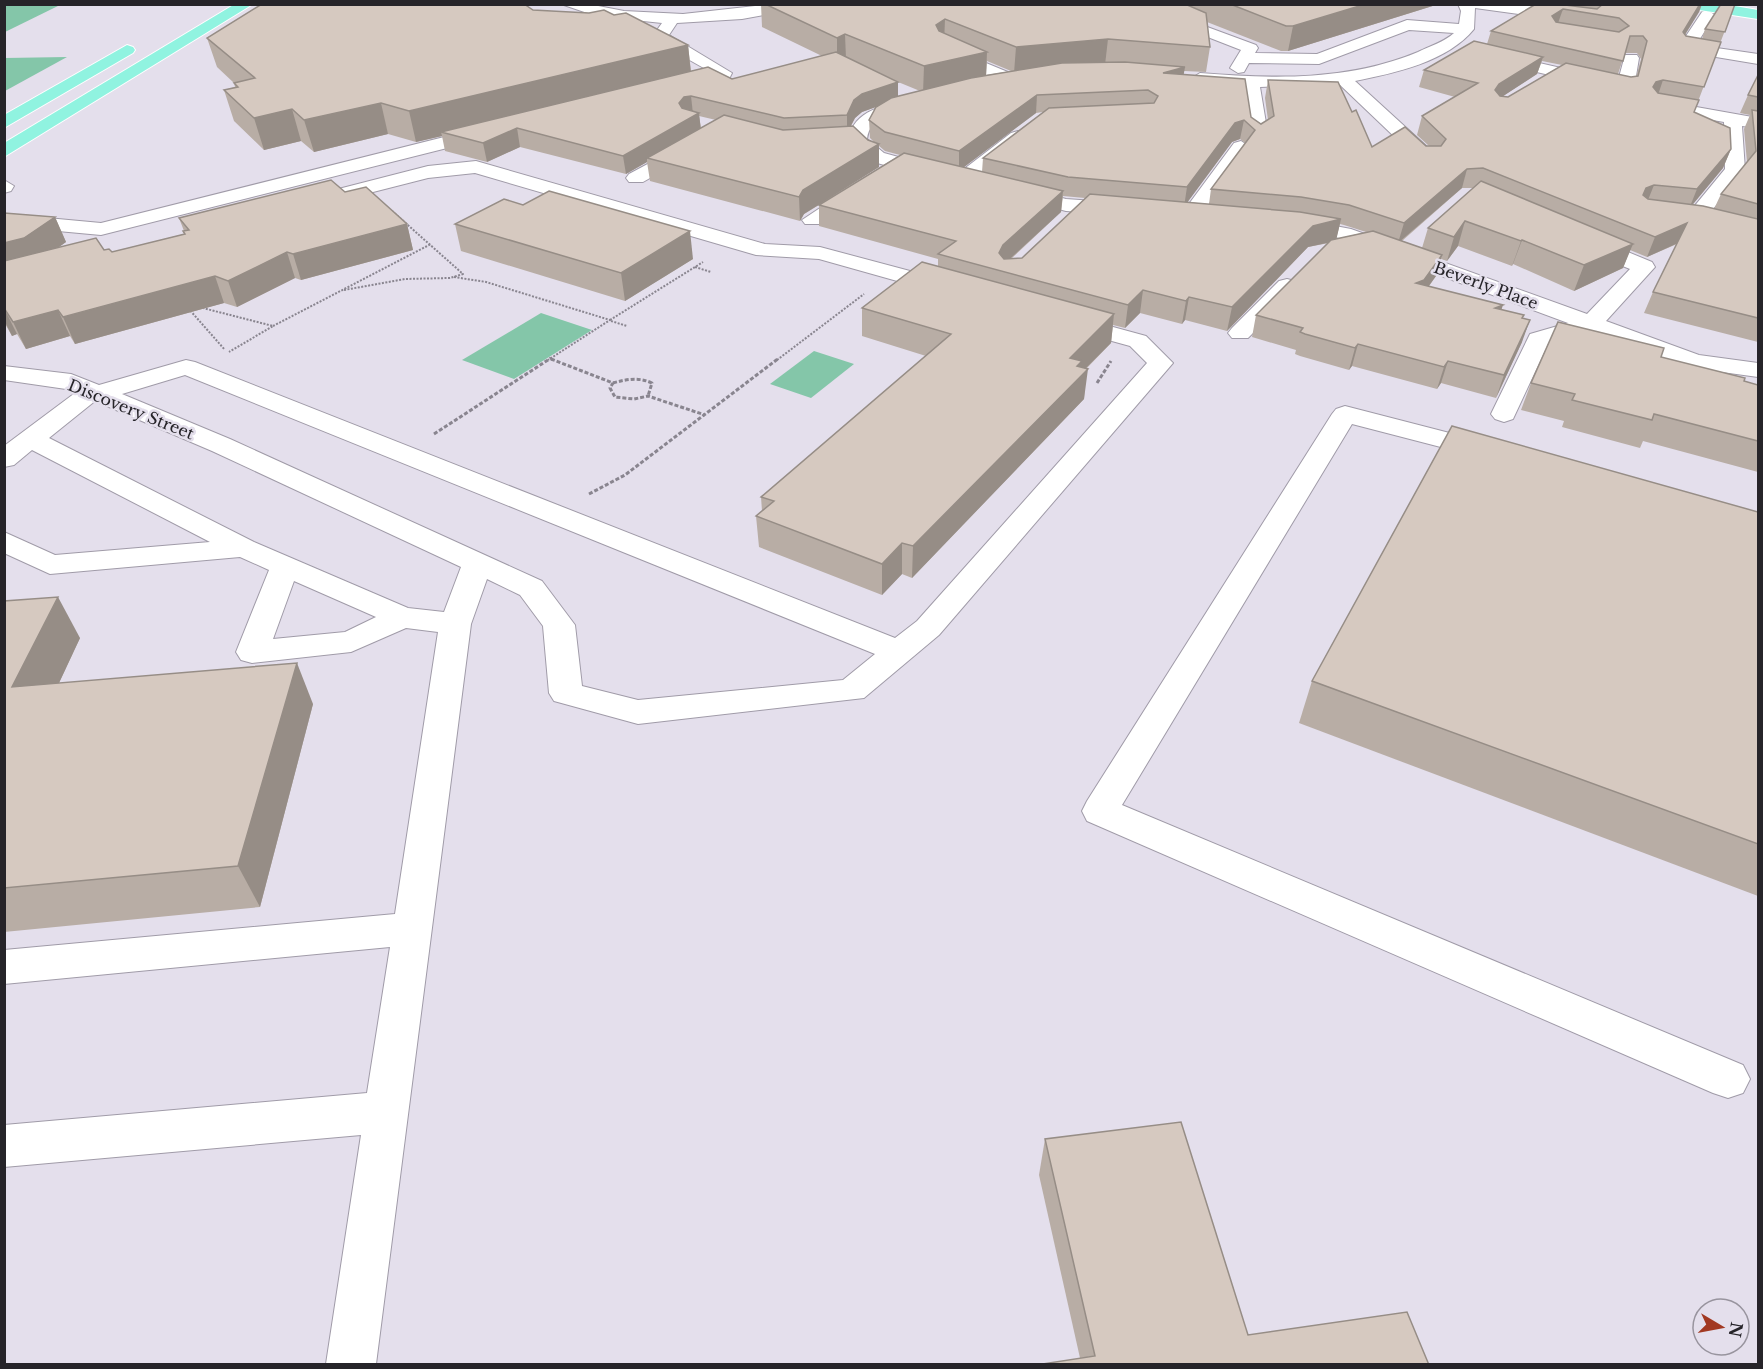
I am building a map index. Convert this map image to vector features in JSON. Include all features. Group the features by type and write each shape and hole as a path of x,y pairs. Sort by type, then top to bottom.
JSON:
{"main road":[{"path":"4,151 246,4"},
{"path":"1693,4 1758,15"},
{"path":"4,123 146,39"}],"street":[{"path":"568,4 620,14 669,17 726,16 798,4"},
{"path":"1130,4 1250,48 1230,81"},
{"path":"1186,77 1251,82 1342,79 1418,58 1456,40 1466,29 1469,11 1465,4"},
{"path":"1477,4 1590,19"},
{"path":"1537,29 1540,12"},
{"path":"1707,15 1686,48 1758,59"},
{"path":"654,90 724,73 660,37 669,17"},
{"path":"1244,58 1319,58 1407,25 1466,29"},
{"path":"1445,45 1625,88 1631,58"},
{"path":"945,51 1009,79"},
{"path":"1538,84 1557,72"},
{"path":"978,85 1028,77"},
{"path":"1342,79 1429,159"},
{"path":"1251,82 1258,135"},
{"path":"894,88 922,100 876,114 848,141 877,157 898,165 1083,206 1143,211"},
{"path":"1657,105 1758,123"},
{"path":"1695,218 1736,170 1733,118"},
{"path":"962,180 1034,126"},
{"path":"4,220 101,229 503,128"},
{"path":"636,178 704,140"},
{"path":"1190,216 1242,147"},
{"path":"812,220 898,165"},
{"path":"302,205 428,172 476,167 764,250 820,253 968,294"},
{"path":"1059,229 1083,206"},
{"path":"1167,213 1214,218"},
{"path":"1671,215 1695,218 1758,234"},
{"name":"Beverly Place","path":"1273,223 1344,233 1695,362 1758,370"},
{"path":"1504,414 1538,339 1591,324 1644,267 1568,235"},
{"path":"1403,254 1420,239"},
{"path":"1329,252 1370,242"},
{"path":"1240,333 1303,270"},
{"path":"4,459 95,392 186,367 899,652 928,628 1161,363 1138,341 1047,316"},
{"name":"Discovery Street","path":"4,373 71,382 221,445 531,588 559,625 566,693 638,712 852,690 899,652"},
{"path":"1518,459 1346,414 1100,811 1728,1079"},
{"path":"31,439 244,548 285,566 402,616 455,624"},
{"path":"4,541 50,565 244,548"},
{"path":"351,1365 455,624 477,564"},
{"path":"285,566 252,652 351,642 402,616"},
{"path":"4,967 412,929"},
{"path":"4,1146 386,1112"}],"path":[{"path":"389,208 463,273 454,277"},
{"path":"228,353 273,326 432,244"},
{"path":"441,441 430,436 705,261"},
{"path":"695,267 711,272"},
{"path":"344,290 405,279 454,277 486,282 627,326"},
{"path":"595,501 584,497 625,475 867,291"},
{"path":"238,358 228,353 184,303 273,326"},
{"path":"1093,392 1114,357"},
{"path":"550,359 613,383 625,380 649,381 652,383 648,396"},
{"path":"613,383 610,388 615,397 634,399 648,396 705,415"}],"green space":[{"path":"5,4 60,4 60,5 5,32"},
{"path":"67,57 5,91 5,58"},
{"path":"541,313 592,330 514,379 462,360"},
{"path":"814,351 854,364 811,398 770,384"}],"building":[{"path":"262,4 524,4 533,10 589,13 604,10 614,15 626,13 688,45 409,111 381,103 304,120 292,109 254,118 224,90 238,87 234,83 255,78 207,38"},
{"path":"765,4 1185,4 1206,13 1210,47 1108,39 1016,47 945,19 936,25 939,31 987,52 924,66 845,34 837,38"},
{"path":"1230,4 1366,4 1293,26 1286,26"},
{"path":"1536,4 1597,9 1603,4 1700,4 1683,32 1686,36 1721,42 1704,87 1663,80 1656,82 1653,87 1658,93 1699,100 1694,112 1730,128 1731,149 1697,189 1654,185 1646,188 1643,195 1648,199 1703,206 1758,219 1758,318 1653,292 1687,223 1655,237 1483,168 1467,169 1404,223 1349,205 1301,197 1211,189 1255,130 1244,120 1235,123 1187,187 1068,177 983,158 1049,108 1154,103 1158,96 1148,90 1037,95 959,151 885,132 869,120 876,107 891,98 971,78 1062,63 1125,62 1185,67 1163,73 1245,79 1251,117 1261,124 1274,116 1268,80 1338,82 1352,112 1356,110 1372,147 1405,127 1426,146 1441,146 1446,139 1422,116 1478,83 1424,70 1474,41 1543,57 1499,84 1495,90 1500,96 1508,97 1566,63 1631,77 1638,76 1647,41 1643,36 1630,36 1623,61 1491,31","holes":["1563,9 1619,18 1629,26 1619,32 1556,22 1552,16"]},
{"path":"1721,4 1735,4 1725,32 1705,29"},
{"path":"836,52 898,82 862,94 854,100 847,115 784,118 691,96 684,97 679,103 682,108 699,113 623,156 517,128 483,143 441,132 708,67 732,79"},
{"path":"1758,75 1758,97 1748,95"},
{"path":"1752,110 1758,111 1758,204 1721,194 1756,151"},
{"path":"724,115 783,130 853,126 868,140 879,144 803,190 799,197 647,158"},
{"path":"904,153 1063,191 1003,245 999,253 1004,259 1022,258 1090,194 1300,212 1341,219 1313,226 1232,307 1189,297 1186,301 1143,290 1128,305 938,254 956,241 819,205"},
{"path":"331,180 345,192 366,187 407,224 293,254 287,252 228,281 215,276 63,317 58,310 13,322 4,308 4,261 96,238 104,250 109,249 112,252 185,234 183,231 189,230 179,218"},
{"path":"1481,181 1633,244 1584,265 1522,240 1465,221 1454,237 1428,228"},
{"path":"549,191 690,231 621,273 455,224 504,199 523,205"},
{"path":"4,213 55,217 24,238 4,243"},
{"path":"1373,231 1442,255 1424,280 1416,283 1503,305 1495,308 1524,315 1522,318 1530,320 1504,375 1448,361 1444,367 1358,344 1355,348 1300,332 1303,328 1256,315 1331,240"},
{"path":"922,262 1114,314 1070,358 1082,361 1077,366 1088,369 913,546 902,543 882,564 756,516 774,501 761,497 951,334 862,308"},
{"path":"1558,322 1664,348 1661,357 1745,378 1744,381 1758,385 1758,441 1654,414 1652,420 1572,400 1575,394 1531,383"},
{"path":"1452,426 1758,512 1758,844 1312,681"},
{"path":"58,597 12,687 297,663 238,866 4,888 4,601"},
{"path":"1181,1122 1248,1335 1407,1312 1429,1365 1036,1365 1095,1356 1045,1139"}]}
